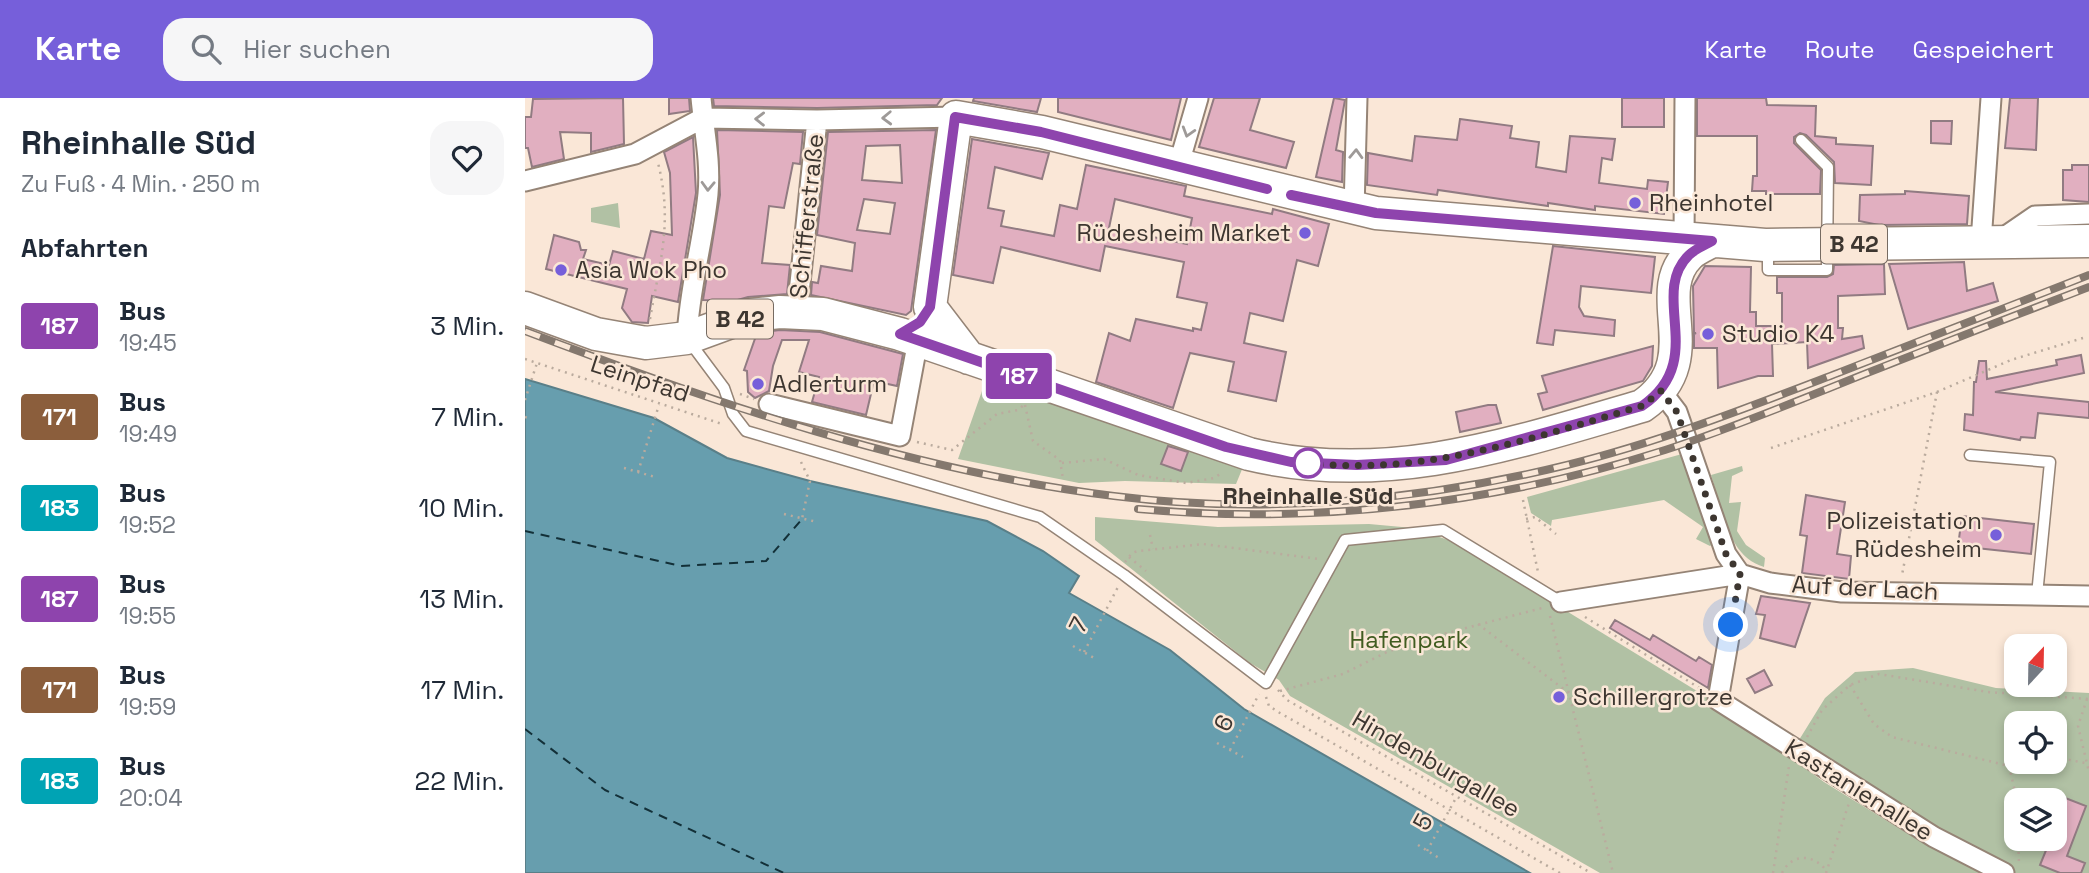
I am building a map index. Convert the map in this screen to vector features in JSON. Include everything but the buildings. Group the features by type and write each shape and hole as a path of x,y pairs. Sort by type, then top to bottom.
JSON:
{"main road":[{"name":"B 42","path":"955,117 1041,132 1354,210 1768,245 2089,241"},
{"path":"909,337 930,307 955,117"},
{"name":"B 42","path":"1637,235 1668,254 1676,276"},
{"path":"1661,391 1668,381 1675,360 1676,276 1698,240"},
{"path":"930,307 969,358"},
{"name":"B 42","path":"525,308 589,332 646,343 687,338 750,315 797,312 823,314 909,337 1249,454 1291,462 1357,465 1446,460 1642,406 1661,391"}],"street":[{"path":"687,338 689,297 699,254 708,191 708,147 701,98"},
{"path":"1178,167 1198,98"},
{"path":"1354,210 1357,98"},
{"path":"1685,98 1698,240"},
{"path":"1989,242 1991,98"},
{"path":"525,181 635,153 703,118 817,120 955,117"},
{"name":"Schifferstraße","path":"797,312 817,120"},
{"path":"1989,242 2035,216 2089,214"},
{"path":"769,404 900,436 909,337"},
{"path":"1661,391 1677,412 1726,554 1740,574 1718,700"},
{"name":"Auf der Lach","path":"1561,602 1740,574 1770,583 1842,592 2089,596"},
{"name":"Kastanienallee","path":"1718,700 1934,838 2004,873"}],"lane":[{"path":"1801,140 1828,167 1827,245"},
{"path":"687,338 724,388 733,414 746,431 1040,517 1124,575 1266,683 1345,540 1443,530 1561,602"},
{"path":"1970,455 2050,462 2037,595"}],"path":[{"path":"646,343 665,245 665,191 653,143"},
{"path":"1771,448 1937,392 2011,360 2083,338"},
{"name":"Leinpfad","path":"525,359 659,405 746,431"},
{"path":"525,400 537,363"},
{"path":"724,388 769,404"},
{"path":"1899,593 1937,392"},
{"path":"900,436 953,450 997,414 1019,410 1025,404 1033,441 1062,463 1104,458 1138,475 1186,483 1215,478 1249,454"},
{"path":"638,472 659,405"},
{"path":"525,417 530,419"},
{"path":"1062,463 1063,479"},
{"path":"624,468 655,477"},
{"path":"802,519 810,481"},
{"path":"1523,500 1543,592"},
{"path":"784,514 817,522"},
{"path":"1526,519 1535,517 1556,534"},
{"path":"1150,535 1153,549"},
{"path":"1146,570 1128,558 1139,551 1203,544 1332,561"},
{"name":"7","path":"1084,652 1124,575"},
{"path":"1561,602 1718,700"},
{"path":"1280,691 1300,683 1331,678 1387,652 1548,606 1613,873"},
{"path":"1478,624 1570,694"},
{"path":"1073,646 1094,658"},
{"path":"1773,873 1789,764 1796,750 1805,742 1822,710 1850,685 1879,674 1988,692 2088,699 2078,726 2089,772"},
{"path":"1266,683 1267,702 1280,713 1560,873"},
{"name":"Hindenburgallee","path":"1266,683 1280,691 1287,700 1591,873"},
{"name":"6","path":"1230,750 1266,683"},
{"path":"1850,685 1874,724 1892,737 2004,765"},
{"path":"1217,743 1243,757"},
{"path":"2067,759 2085,763"},
{"path":"1782,873 1791,861 1806,857 1814,859 1826,871 1849,802 1857,788"},
{"name":"5","path":"1427,850 1457,796"},
{"path":"1418,845 1439,858"},
{"path":"2018,851 2018,873"}],"green space":[{"path":"618,203 620,228 591,222 591,208"},
{"path":"989,371 1243,467 1236,484 1125,481 1079,483 958,459"},
{"path":"1682,454 1714,543 1710,546 1696,539 1703,527 1664,500 1552,520 1551,526 1531,513 1527,497"},
{"path":"1742,466 1743,471 1732,476 1729,503 1741,502 1737,531 1746,545 1765,558 1764,567 1742,553 1734,542 1711,475"},
{"name":"Hafenpark","path":"1095,517 1218,527 1369,524 1413,528 1454,542 1710,699 1824,782 1923,843 1931,823 1799,740 1825,698 1855,672 1913,668 2004,688 2004,697 2067,697 2067,692 2089,693 2089,873 1600,873 1290,696 1279,680 1250,663 1095,540"}],"water":[{"path":"525,379 654,418 727,458 810,481 987,521 1043,551 1079,576 1069,593 1170,650 1244,709 1530,873 525,873"}],"ferry route":[{"path":"525,531 681,566 766,561 802,519"},
{"path":"525,729 605,790 784,873"}],"railway":[{"path":"525,331 741,408 889,452 963,470 1114,496 1171,502 1284,504 1399,496 1455,488 1602,456 1738,411 2089,275"},
{"path":"1138,509 1205,513 1338,512 1470,497 1601,469 1690,442 2089,287"}],"bus line":[{"name":"187","path":"1267,189 1041,132 955,117 933,267 930,307 920,322 900,334 1249,454 1312,464 1398,464 1446,460 1642,406 1652,399 1661,391 1673,372 1676,276 1689,254 1712,241 1376,213 1291,195"}],"place":[{"name":"Rheinhotel","path":"1635,203"},
{"name":"Rüdesheim Market","path":"1305,233"},
{"name":"Asia Wok Pho","path":"561,270"},
{"name":"Studio K4","path":"1708,334"},
{"name":"Adlerturm","path":"758,384"},
{"name":"Rheinhalle Süd","path":"1308,463"},
{"name":"Polizeistation Rüdesheim","path":"1996,535"},
{"name":"Schillergrotze","path":"1559,697"}],"route":[{"path":"1308,463 1357,465 1446,460 1513,444 1642,406 1661,391 1677,412 1726,554 1740,574 1731,625"}]}
